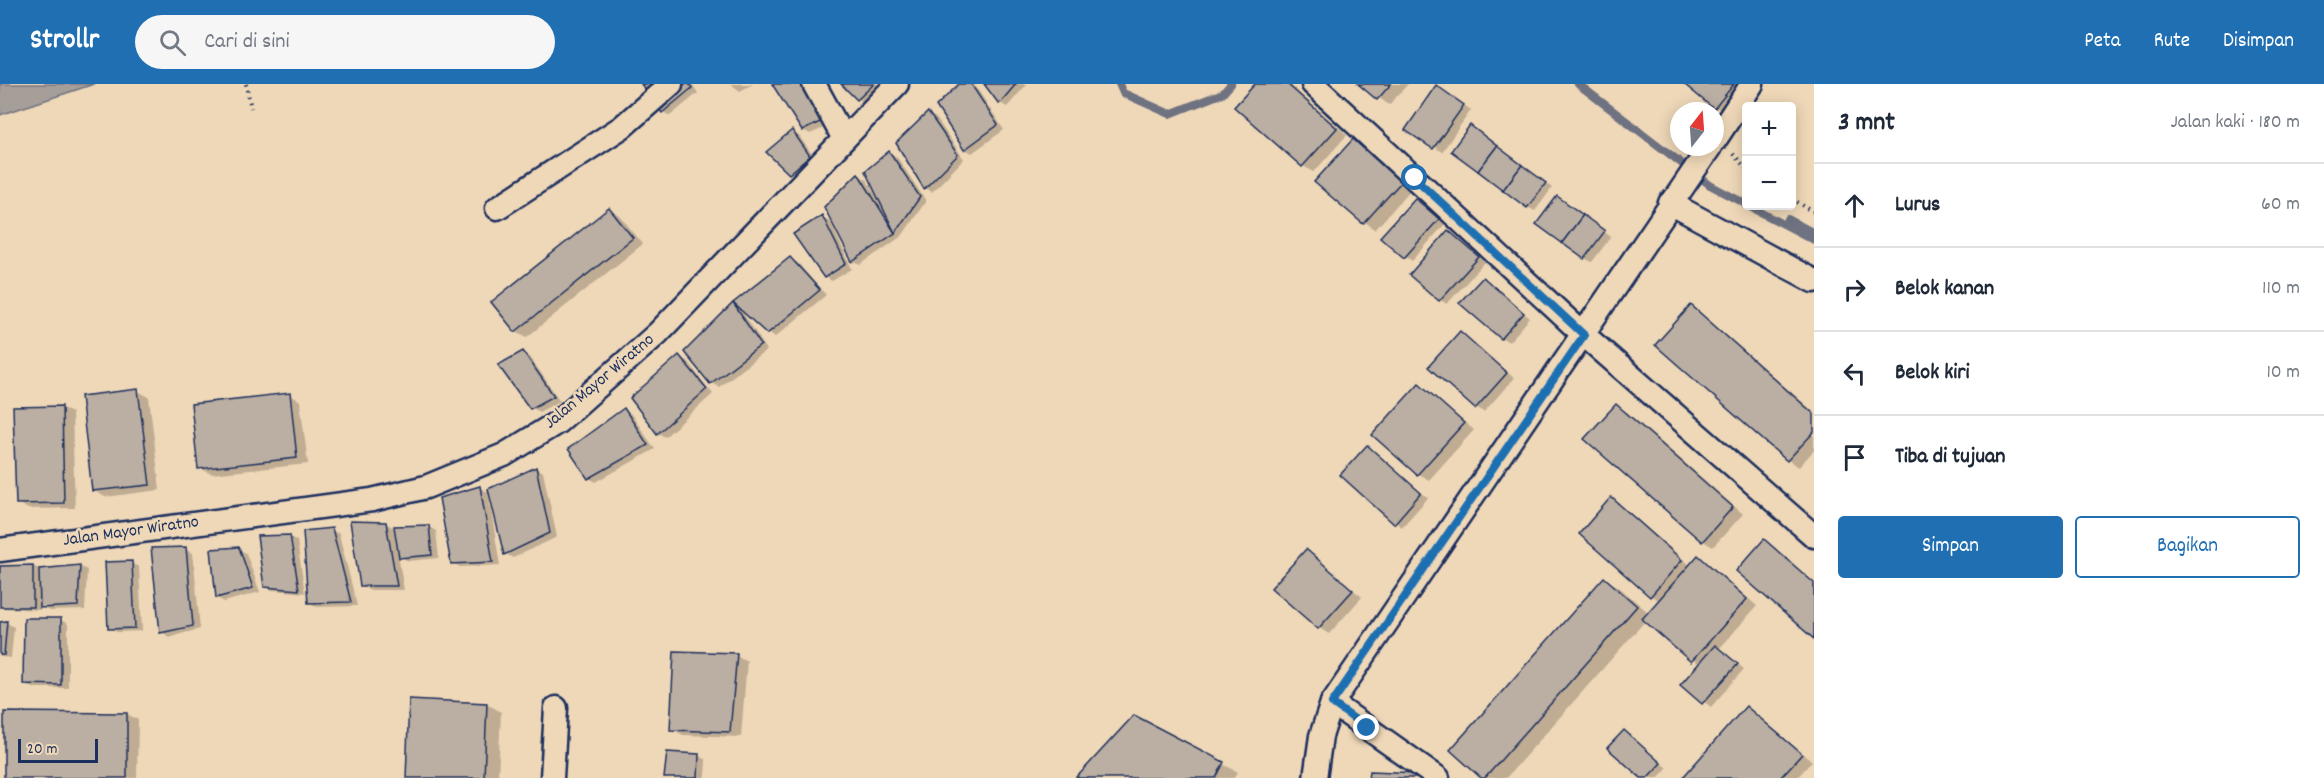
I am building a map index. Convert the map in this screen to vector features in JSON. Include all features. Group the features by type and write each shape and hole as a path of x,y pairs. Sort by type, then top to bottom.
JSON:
{"street":[{"path":"497,208 622,127 670,84"},
{"path":"814,84 843,137"},
{"name":"Jalan Mayor Wiratno","path":"0,550 372,500 426,487 504,455 558,422 658,333 843,137 897,84"},
{"path":"1313,84 1584,335 1814,536"},
{"path":"1724,126 1752,84"},
{"path":"1315,778 1322,736 1332,703 1584,335 1703,156"},
{"path":"1670,203 1814,281"},
{"path":"1332,703 1438,778"},
{"path":"552,778 556,708"}],"path":[{"path":"246,84 251,108"},
{"path":"1796,203 1814,212"}],"shaded area":[{"path":"0,84 94,84 0,115"}],"building":[{"path":"641,84 689,84 692,88 662,113"},
{"path":"772,84 804,84 824,120 802,131"},
{"path":"841,84 874,84 857,100"},
{"path":"959,84 971,84 998,125 964,150 936,106"},
{"path":"984,84 1016,84 999,104"},
{"path":"1255,84 1287,84 1337,128 1302,167 1234,107"},
{"path":"1358,84 1391,84 1377,100"},
{"path":"1684,84 1734,84 1720,102 1706,102"},
{"path":"1436,85 1464,105 1433,149 1405,130"},
{"path":"928,112 958,155 924,189 896,143"},
{"path":"1470,125 1497,146 1478,171 1451,151"},
{"path":"792,130 810,156 789,174 766,152"},
{"path":"1353,139 1401,182 1363,224 1314,182"},
{"path":"1497,146 1522,165 1503,190 1478,171"},
{"path":"889,151 920,197 895,233 865,171"},
{"path":"1522,165 1546,183 1527,208 1503,190"},
{"path":"858,173 895,233 852,262 824,207"},
{"path":"1557,196 1583,215 1562,243 1536,224"},
{"path":"1415,198 1439,219 1404,258 1380,237"},
{"path":"609,208 633,238 515,332 491,302"},
{"path":"822,215 846,264 824,278 793,234"},
{"path":"1583,215 1605,231 1584,259 1562,243"},
{"path":"1448,230 1479,257 1439,301 1409,275"},
{"path":"790,257 820,290 767,334 733,303"},
{"path":"1483,277 1524,313 1501,339 1459,303"},
{"path":"733,303 761,345 710,384 684,352"},
{"path":"1691,305 1814,414 1814,432 1787,461 1655,345"},
{"path":"1460,331 1507,373 1475,409 1428,367"},
{"path":"523,351 554,396 530,409 498,365"},
{"path":"679,355 707,389 657,434 630,398"},
{"path":"1419,383 1464,423 1417,475 1372,435"},
{"path":"138,389 150,485 92,491 81,396"},
{"path":"290,393 297,458 198,469 191,404"},
{"path":"1616,404 1733,507 1702,542 1584,439"},
{"path":"62,406 64,503 16,504 13,407"},
{"path":"624,408 648,445 588,479 568,449"},
{"path":"1367,445 1421,493 1394,524 1340,475"},
{"path":"536,467 550,533 504,555 488,489"},
{"path":"480,486 493,562 451,564 439,498"},
{"path":"1611,497 1682,560 1650,597 1579,534"},
{"path":"350,521 386,522 397,586 360,586"},
{"path":"429,525 432,555 399,558 394,526"},
{"path":"332,528 351,602 308,603 303,531"},
{"path":"290,535 299,590 264,587 257,536"},
{"path":"1764,539 1814,583 1814,639 1736,571"},
{"path":"186,547 193,626 160,633 151,548"},
{"path":"239,547 253,588 216,598 211,549"},
{"path":"1306,549 1353,590 1318,629 1271,588"},
{"path":"1698,555 1747,599 1691,662 1642,619"},
{"path":"132,561 135,628 108,629 105,562"},
{"path":"33,565 33,607 0,607 0,566"},
{"path":"80,565 78,606 40,608 39,569"},
{"path":"1604,577 1637,606 1485,778 1481,778 1450,750"},
{"path":"24,618 61,618 61,685 23,684"},
{"path":"7,621 4,655 0,655 0,622"},
{"path":"1715,645 1738,664 1702,704 1680,685"},
{"path":"674,651 737,653 730,732 670,730"},
{"path":"409,699 487,703 484,778 406,778"},
{"path":"1746,706 1802,754 1780,778 1686,778 1684,776"},
{"path":"4,712 127,713 127,778 4,778"},
{"path":"1134,715 1224,762 1216,778 1076,778"},
{"path":"1624,730 1661,763 1647,778 1641,778 1607,748"},
{"path":"667,752 699,754 698,778 664,778"},
{"path":"1370,771 1420,773 1420,778 1369,778"}],"waterway":[{"path":"1119,84 1123,93 1170,114 1223,93 1231,84"},
{"path":"1578,84 1710,185 1742,202"},
{"path":"1757,210 1814,240"},
{"path":"1788,219 1814,233"}],"route":[{"path":"1367,728 1332,703 1584,335 1415,178"}]}
